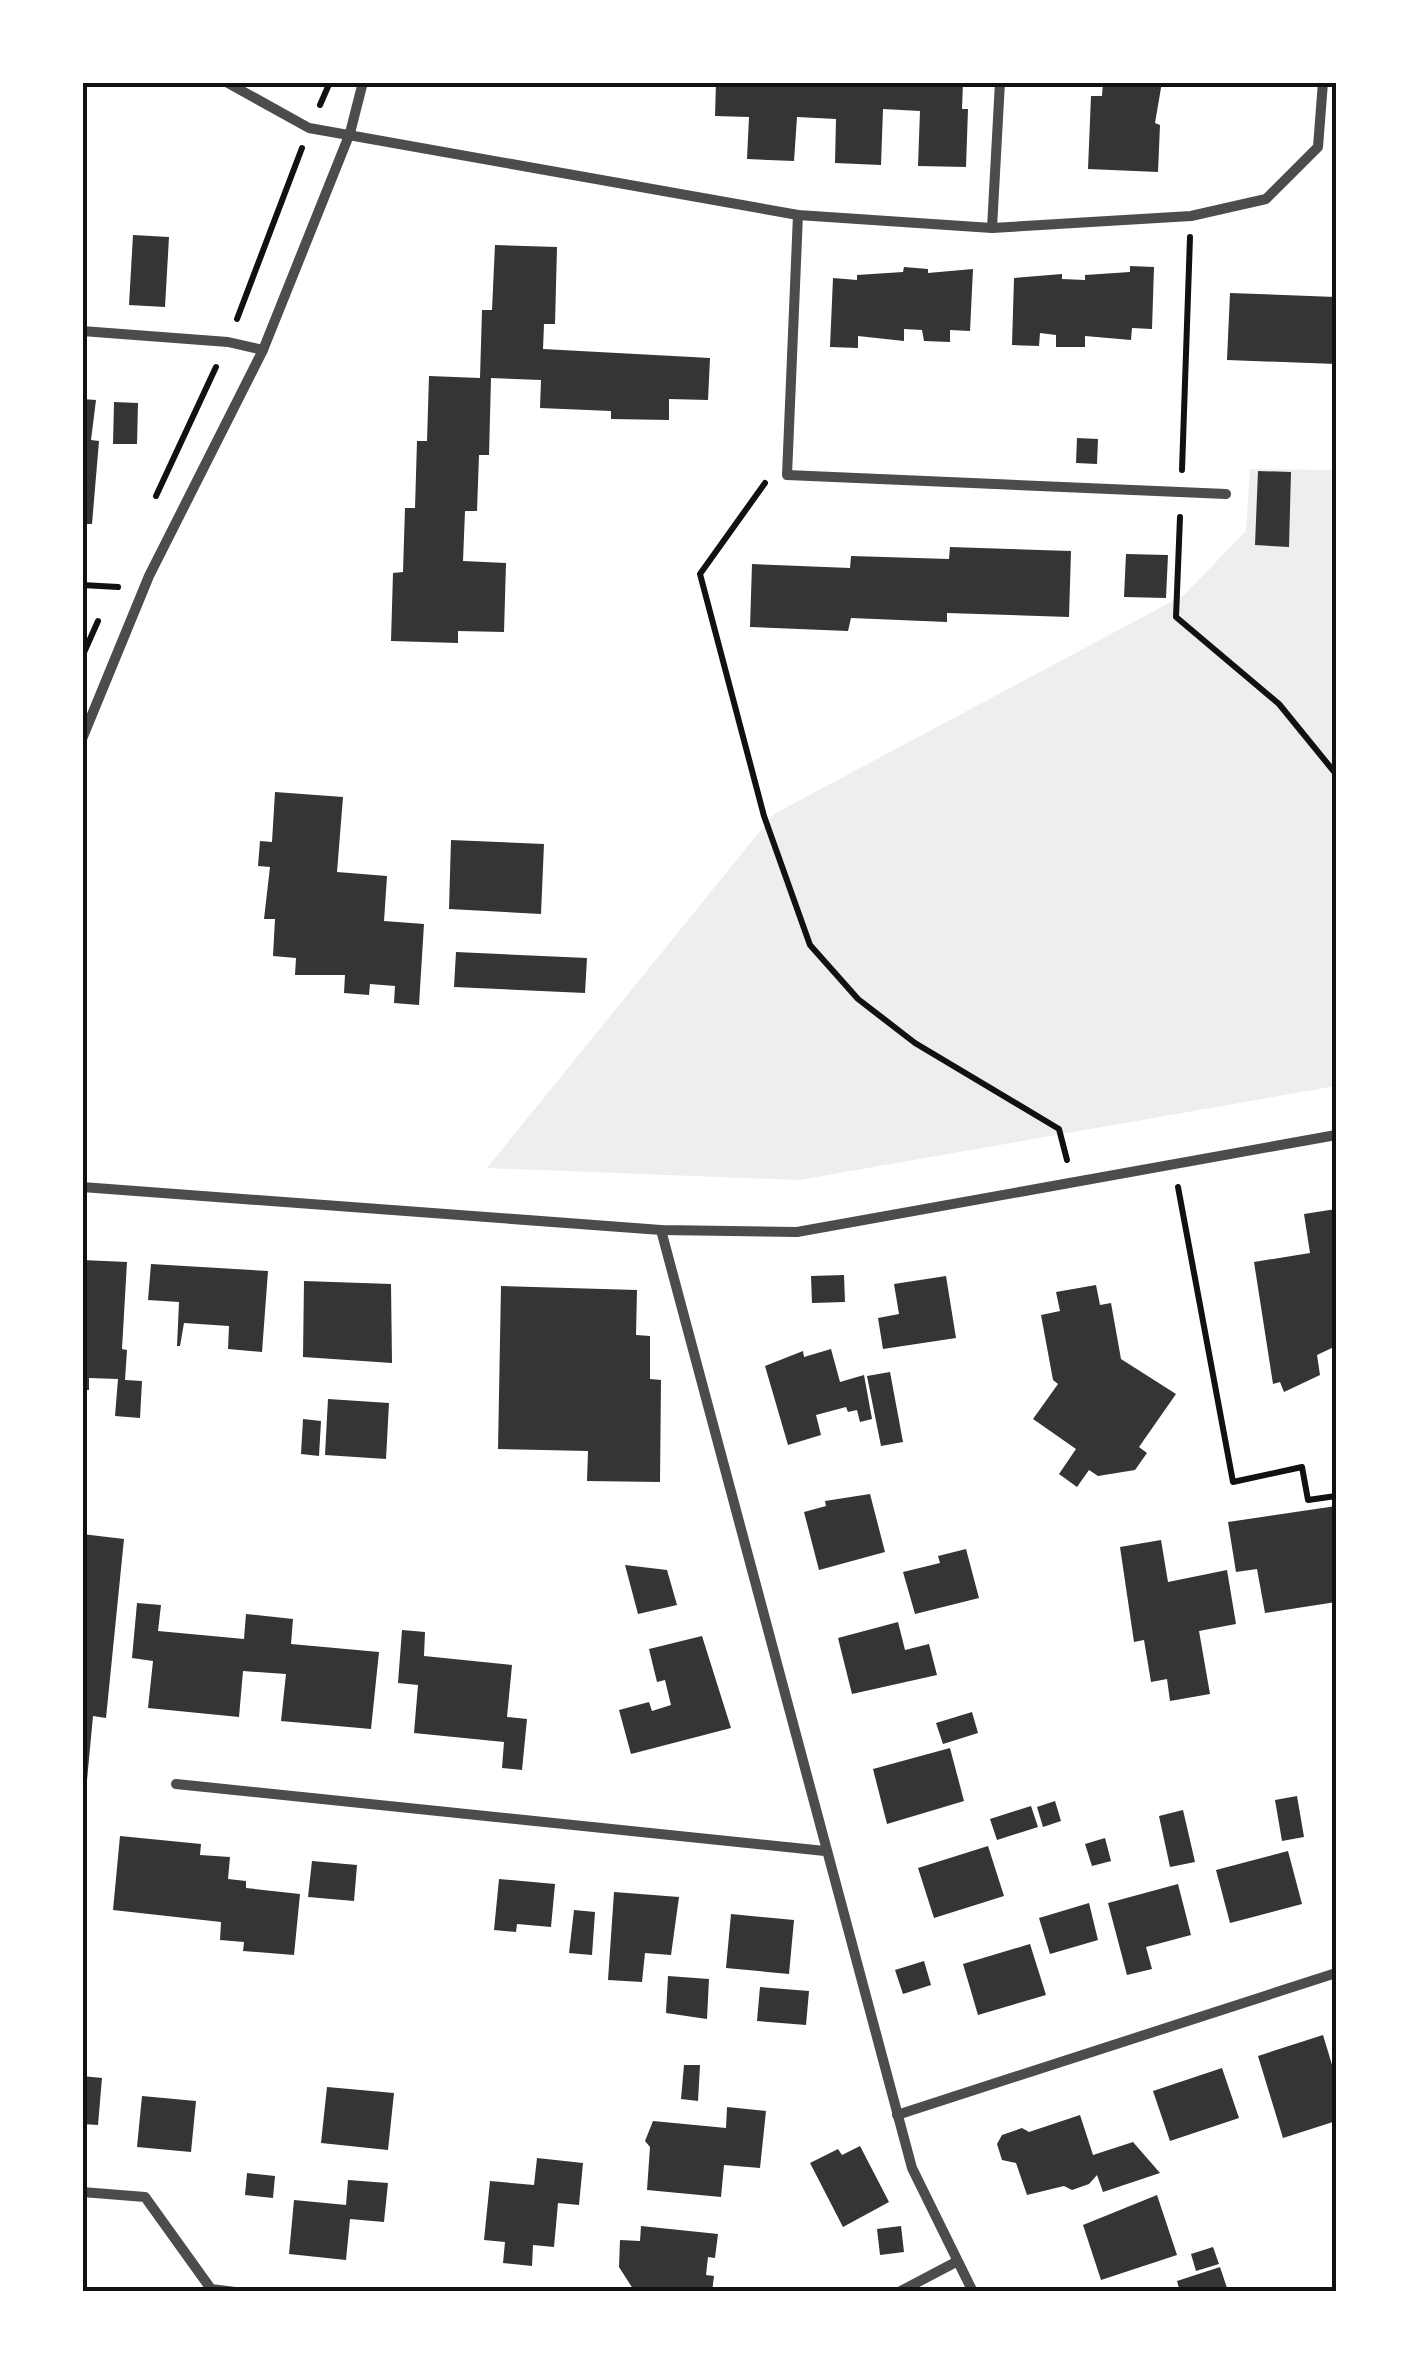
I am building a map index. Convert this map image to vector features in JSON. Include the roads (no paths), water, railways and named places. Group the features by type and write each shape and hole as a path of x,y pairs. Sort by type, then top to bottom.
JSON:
{"street":[{"path":"226,82 310,128 798,215 992,228 1191,216 1266,200 1318,146 1322,82"},
{"path":"82,739 150,576 263,350 350,133 363,82"},
{"path":"992,228 1000,82"},
{"path":"798,215 788,475 1226,494"},
{"path":"82,331 228,342 263,350"},
{"path":"82,1187 661,1230 798,1232 1336,1136"},
{"path":"661,1230 896,2116 912,2168 972,2292"},
{"path":"176,1784 825,1851"},
{"path":"896,2116 1336,1973"},
{"path":"82,2192 146,2197 211,2289 234,2292"},
{"path":"899,2292 956,2262"}]}
